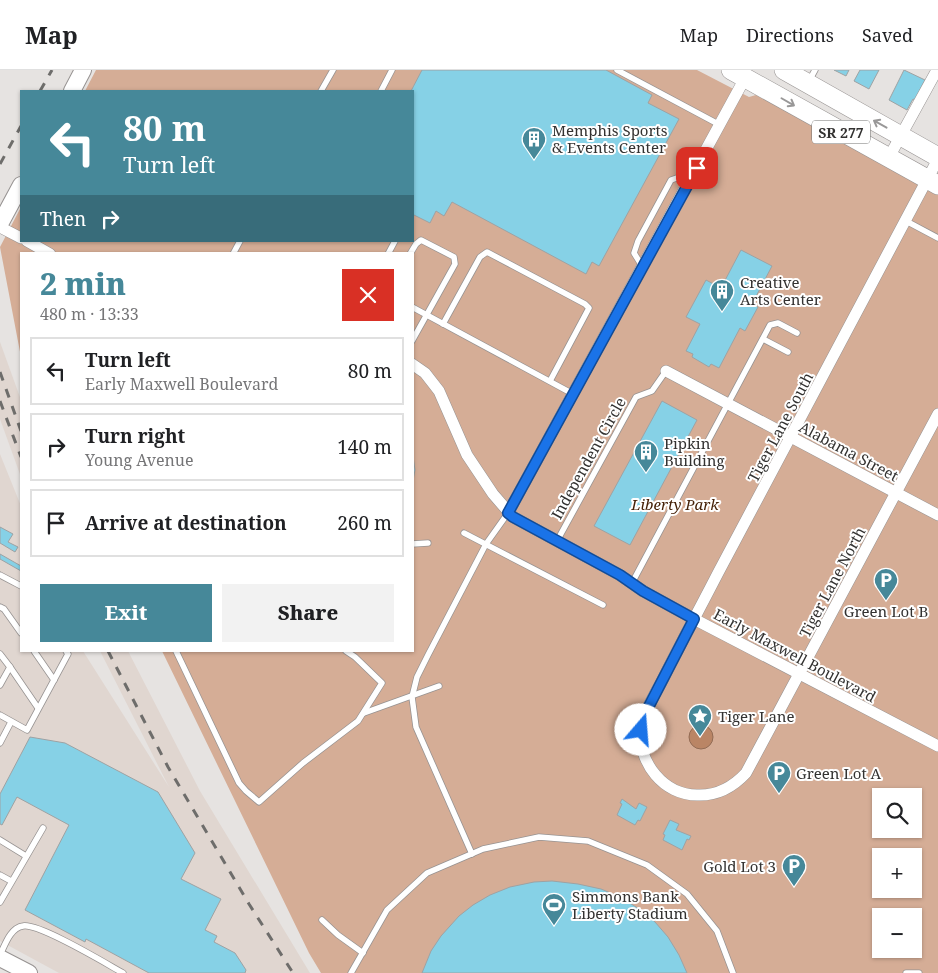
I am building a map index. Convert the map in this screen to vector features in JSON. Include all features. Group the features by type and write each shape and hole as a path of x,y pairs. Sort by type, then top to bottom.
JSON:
{"main road":[{"path":"73,90 83,70"},
{"name":"SR 277","path":"784,70 811,77 938,158"},
{"name":"SR 277","path":"742,73 888,159 933,182"},
{"path":"0,225 20,186"},
{"path":"0,957 29,973"}],"street":[{"path":"888,159 937,70"},
{"path":"508,513 720,126 742,73"},
{"name":"Tiger Lane South","path":"752,763 738,781 718,793 694,795 683,793 672,788 654,774 643,753 641,730 648,708 694,619 906,220 933,182 938,158"},
{"path":"0,225 20,237"},
{"path":"29,242 46,252"},
{"name":"Early Maxwell Boulevard","path":"414,365 425,373 439,391 467,455 508,513 513,517 620,575 694,619 938,746"},
{"name":"Alabama Street","path":"666,371 938,515"},
{"name":"Tiger Lane North","path":"752,763 938,414"}],"lane":[{"path":"322,90 333,70"},
{"path":"382,90 392,70"},
{"path":"616,70 720,126"},
{"path":"643,268 634,253 638,241 671,180 694,172"},
{"path":"906,220 938,238"},
{"path":"411,252 421,240 454,257 455,264 414,338"},
{"path":"443,324 480,257 487,252 577,300 589,308 550,382"},
{"path":"414,308 573,394"},
{"path":"632,583 770,325 774,323 797,333"},
{"path":"763,339 788,352"},
{"name":"Independent Circle","path":"557,541 636,397 652,391 666,371"},
{"path":"472,854 416,727 412,697 417,678 428,655 486,544 508,513"},
{"path":"464,533 603,605"},
{"path":"414,544 428,543"},
{"path":"0,575 20,585"},
{"path":"0,607 4,609 20,633"},
{"path":"35,652 54,680"},
{"path":"0,715 27,730 68,654 67,652"},
{"path":"176,652 239,783 259,802 303,763 358,721 382,683 356,657 348,652"},
{"path":"0,654 38,708"},
{"path":"0,685 10,667"},
{"path":"363,713 439,686"},
{"path":"0,743 11,722"},
{"path":"0,902 43,828"},
{"path":"351,973 388,910 427,873 483,849 539,837 588,841 647,864 687,894 717,931 733,973"},
{"path":"0,840 26,856"},
{"path":"0,875 11,881"},
{"path":"322,920 338,935 363,953"},
{"path":"0,957 8,938 15,930 22,926 29,926 48,933 123,973"},
{"path":"906,973 919,973"}],"shaded area":[{"path":"0,342 20,397 20,474 0,419"},
{"path":"0,454 20,504 20,652 84,652 169,787 101,652 129,652 200,791 310,973 59,973 0,941"},
{"path":"701,725 710,728 713,737 710,746 701,749 692,746 689,737 692,728"}],"green space":[{"name":"Liberty Park","path":"96,70 697,70 749,97 756,95 938,193 938,973 321,973 309,953 162,652 414,652 414,252 20,252 20,352 0,247 20,209 20,242 414,242 414,90 86,90"}],"building":[{"name":"Memphis Sports & Events Center","path":"422,70 606,70 652,95 648,103 679,119 599,266 592,262 586,274 452,202 444,216 436,211 430,223 414,215 414,90 412,90"},
{"path":"834,70 849,70 846,76"},
{"path":"860,70 879,70 869,89 854,81"},
{"path":"904,70 925,80 915,100 913,99 907,110 889,100"},
{"name":"Creative Arts Center","path":"741,250 772,266 752,304 758,307 745,331 740,328 719,368 711,364 709,367 692,357 693,354 686,351 700,324 686,317 706,280 721,288"},
{"name":"Pipkin Building","path":"662,401 697,420 630,545 594,526"},
{"path":"0,527 13,534 8,542 18,547 15,552 0,543"},
{"path":"0,554 20,565 20,570 0,559"},
{"path":"30,737 65,743 158,792 195,853 181,879 221,899 205,930 217,936 214,942 235,953 246,970 245,973 149,973 86,939 85,942 25,910 69,825 17,797 2,825 0,824 0,794"},
{"path":"622,799 636,809 639,803 647,807 640,821 638,820 635,825 617,815"},
{"path":"670,820 679,824 676,830 691,836 689,840 687,839 682,850 663,840 665,835 663,834"},
{"name":"Simmons Bank Liberty Stadium","path":"552,881 601,889 618,896 641,910 668,937 687,973 422,973 431,951 441,936 459,916 473,905 490,895 510,887 534,882"}],"railway":[{"path":"41,90 52,70"},
{"path":"0,164 20,128"},
{"path":"0,372 20,428"},
{"path":"0,401 20,454"},
{"path":"109,652 168,767 249,904 293,973"}],"place":[{"name":"Memphis Sports & Events Center","path":"534,160"},
{"name":"Creative Arts Center","path":"722,312"},
{"name":"Pipkin Building","path":"646,473"},
{"name":"Green Lot B","path":"886,601"},
{"name":"Tiger Lane","path":"700,737"},
{"name":"Green Lot A","path":"779,794"},
{"name":"Gold Lot 3","path":"794,887"},
{"name":"Simmons Bank Liberty Stadium","path":"554,926"}],"route":[{"path":"641,730 648,708 694,619 643,591 620,575 508,513 697,168"}]}
